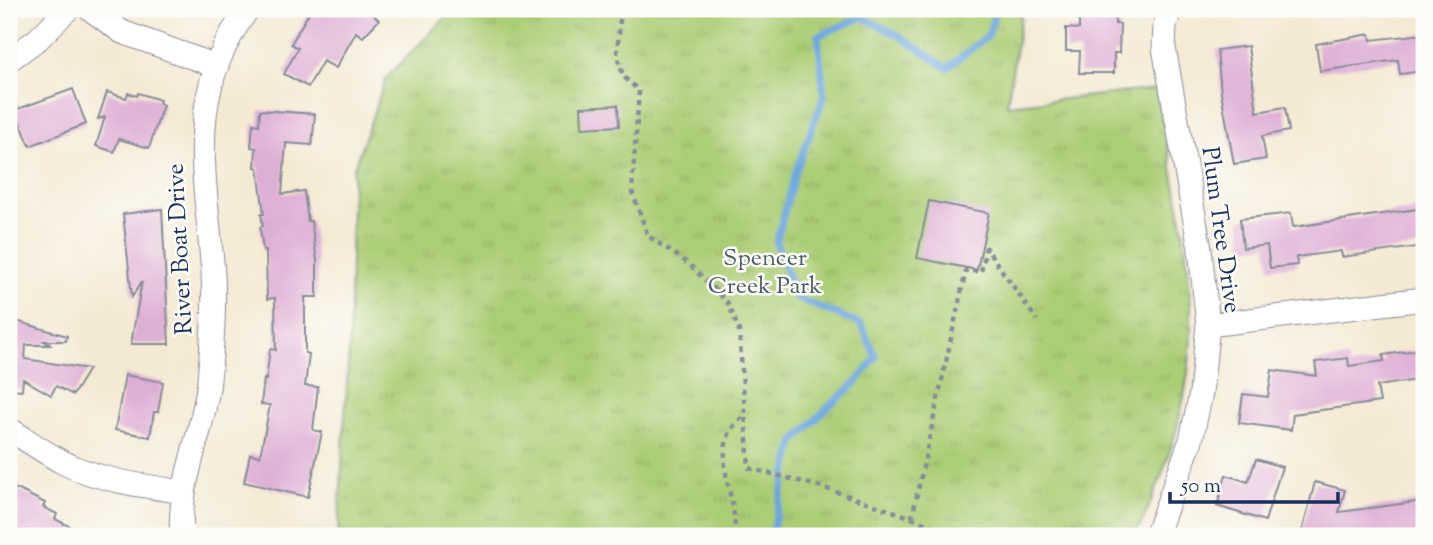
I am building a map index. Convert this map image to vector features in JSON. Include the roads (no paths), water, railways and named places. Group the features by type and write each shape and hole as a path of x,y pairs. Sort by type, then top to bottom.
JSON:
{"street":[{"path":"9,60 38,38 68,9"},
{"path":"90,9 122,32 216,66"},
{"name":"River Boat Drive","path":"181,536 184,492 208,385 213,326 213,276 202,138 206,96 216,66 248,9"},
{"name":"Plum Tree Drive","path":"1163,534 1191,440 1201,393 1208,325 1200,249 1164,48 1170,9"},
{"path":"1208,325 1424,299"},
{"path":"9,429 63,462 97,476 133,485 184,492"}],"waterway":[{"path":"774,536 773,528 794,442 857,382 876,357 861,324 796,298 776,243 794,176 824,96 818,36 862,17 898,35 947,68 988,36 996,9"}],"park label":[{"name":"Spencer Creek Park","path":"765,273"}]}
